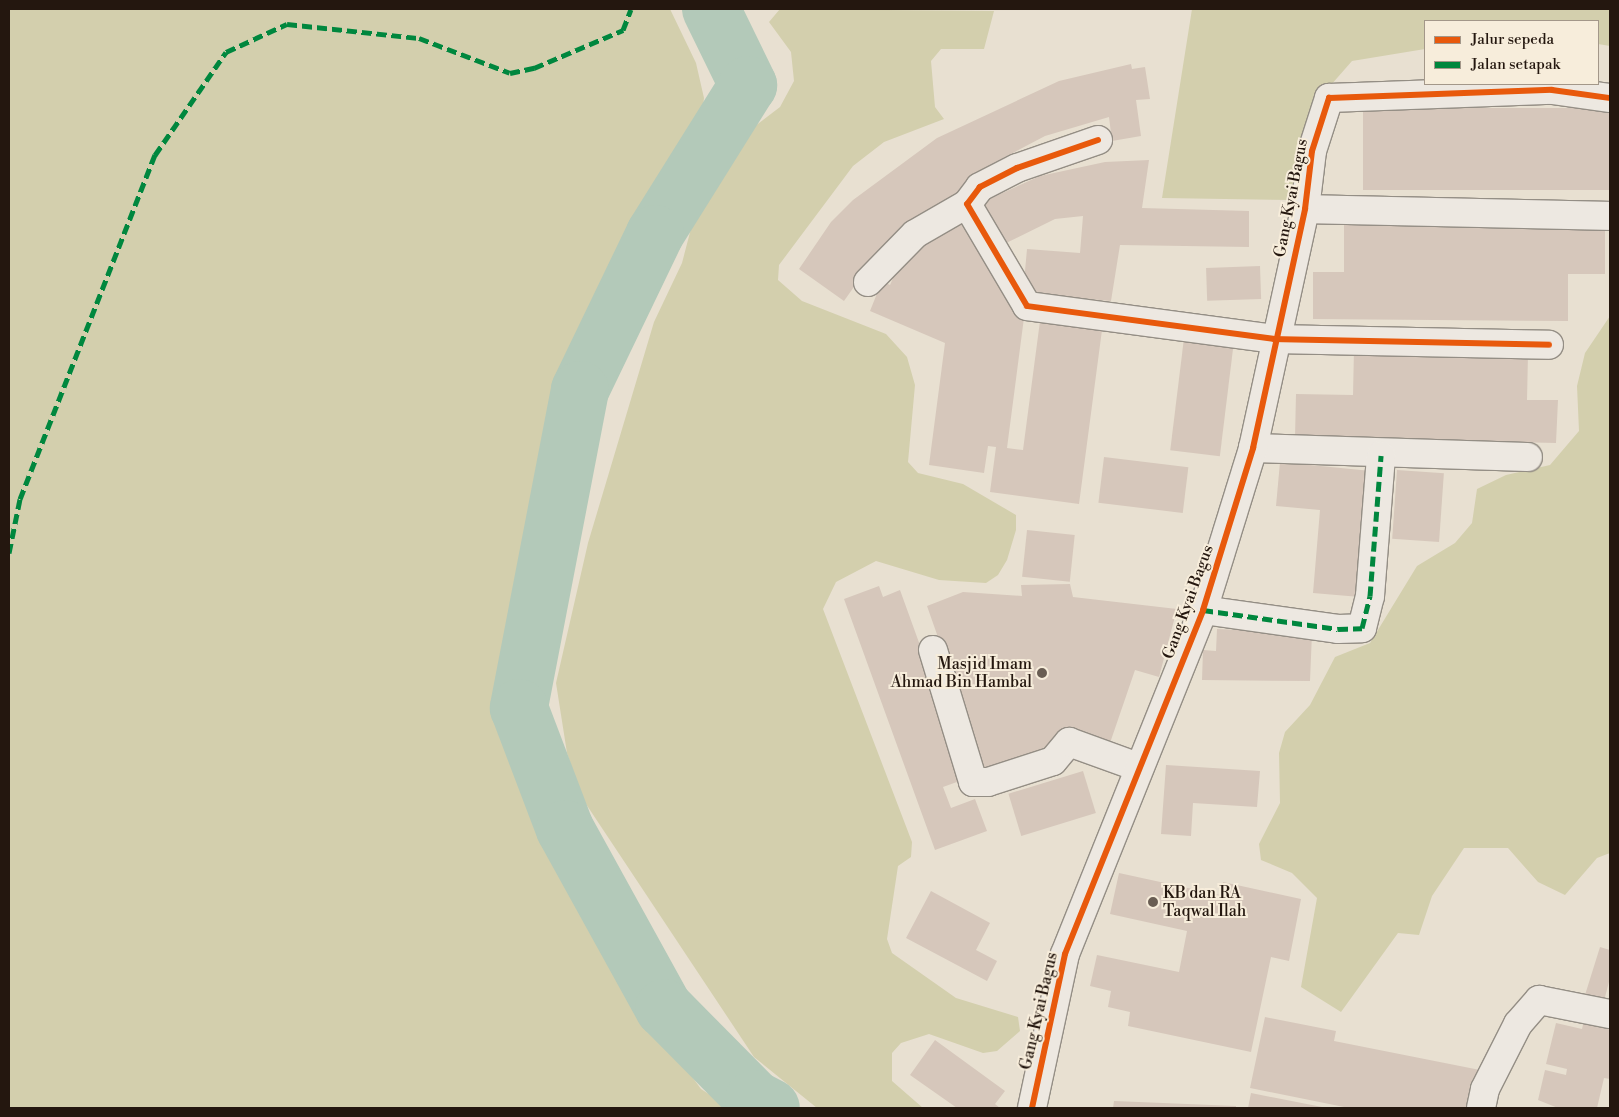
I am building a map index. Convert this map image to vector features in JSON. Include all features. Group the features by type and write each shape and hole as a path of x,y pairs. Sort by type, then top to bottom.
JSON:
{"street":[{"name":"Gang Kyai Bagus","path":"1032,1108 1065,954 1138,768 1203,610 1253,448 1274,339 1305,209 1312,151 1333,95 1552,90 1610,98"},
{"path":"868,282 915,234 967,204 980,187 1017,168 1098,140"},
{"path":"967,204 1027,306 1274,339 1549,345"},
{"path":"1305,209 1610,216"},
{"path":"1253,448 1381,455 1528,457"},
{"path":"1203,610 1338,630 1362,628 1370,596 1381,455"},
{"path":"933,650 973,782 988,782 1053,760 1069,742 1138,768"},
{"path":"1481,1108 1485,1089 1518,1024 1539,1000 1610,1014"}],"shaded area":[{"path":"9,9 670,9 696,63 704,98 700,136 576,346 527,557 506,624 502,669 541,810 587,916 645,1013 701,1089 730,1108 9,1108"},
{"path":"780,9 994,11 984,49 941,49 931,61 935,107 944,119 884,142 853,166 779,265 778,280 802,301 886,334 907,357 915,385 908,462 918,473 963,484 1016,515 1016,530 1007,560 998,575 986,583 939,580 876,561 836,582 823,609 912,842 911,857 898,866 887,939 892,953 956,998 1018,1017 1020,1031 997,1051 983,1053 929,1034 901,1043 892,1053 892,1081 923,1108 817,1108 754,1057 582,798 567,753 556,683 588,543 654,322 682,263 694,217 720,174 729,146 780,107 794,81 791,52 769,22"},
{"path":"1192,9 1610,9 1610,46 1599,44 1599,20 1424,20 1424,49 1352,61 1309,110 1293,200 1162,198"},
{"path":"1610,316 1610,853 1597,858 1565,895 1538,882 1508,848 1464,848 1432,896 1419,935 1398,933 1341,1012 1301,987 1317,898 1292,873 1261,860 1259,844 1280,803 1279,753 1285,732 1310,705 1335,657 1370,643 1417,566 1455,543 1472,523 1477,489 1506,475 1550,465 1579,431 1577,386 1585,353"}],"building":[{"path":"1131,64 1132,69 1145,67 1150,99 1136,100 1141,136 1112,141 1109,117 1045,136 994,163 997,168 877,254 844,301 799,269 831,222 853,200 937,138 1059,81"},
{"path":"1363,108 1610,108 1610,190 1363,190"},
{"path":"1149,160 1142,208 1249,211 1249,247 1120,245 1111,301 1023,293 1027,249 1080,253 1083,216 1055,219 1000,246 980,203 1040,176 1105,162"},
{"path":"963,219 1025,310 1007,448 1023,450 1040,321 1102,330 1079,504 990,492 996,447 988,446 984,473 929,465 945,343 870,311 882,281 890,285 904,253"},
{"path":"1344,225 1605,227 1605,274 1568,274 1568,321 1313,319 1313,272 1344,272"},
{"path":"1260,266 1261,299 1207,301 1206,268"},
{"path":"1184,338 1234,344 1220,456 1170,450"},
{"path":"1354,349 1528,354 1527,400 1558,400 1556,443 1295,437 1296,394 1353,395"},
{"path":"1104,457 1188,467 1183,513 1098,503"},
{"path":"1280,462 1371,471 1360,597 1313,593 1320,510 1276,506"},
{"path":"1397,470 1444,473 1439,542 1392,539"},
{"path":"1027,530 1075,535 1070,582 1022,577"},
{"name":"Masjid Imam Ahmad Bin Hambal","path":"1070,584 1073,597 1177,609 1159,677 1135,670 1110,743 1062,730 1053,749 984,768 927,606 963,592 1022,596 1021,585"},
{"path":"879,586 883,597 900,590 968,778 943,787 951,808 975,799 987,831 935,850 844,599"},
{"path":"1217,629 1312,633 1310,681 1202,680 1203,650 1216,651"},
{"path":"1166,765 1260,771 1257,807 1193,803 1191,836 1161,834"},
{"path":"1083,771 1096,813 1021,836 1008,794"},
{"path":"1119,873 1220,895 1223,882 1301,899 1289,961 1271,957 1251,1052 1128,1026 1130,1012 1108,1007 1111,991 1090,986 1097,955 1179,972 1187,931 1110,914"},
{"path":"931,891 990,923 976,950 997,961 987,981 906,938"},
{"path":"1600,947 1610,950 1610,978 1604,1001 1585,995"},
{"path":"1585,1016 1610,1022 1610,1079 1604,1078 1597,1108 1558,1108 1538,1100 1545,1070 1566,1075 1567,1069 1546,1064 1556,1023 1582,1029"},
{"path":"1265,1017 1336,1031 1334,1041 1480,1070 1472,1108 1349,1108 1250,1088"},
{"path":"935,1040 1005,1091 995,1104 1000,1108 957,1108 910,1075"},
{"path":"1251,1093 1322,1107 1322,1108 1248,1108"},
{"path":"1114,1101 1236,1106 1236,1108 1113,1108"}],"waterway":[{"path":"711,9 748,85 655,234 580,390 519,708 565,829 664,1008 754,1099 771,1108"}],"marked path":[{"path":"9,553 20,499 155,155 226,52 287,24 419,38 510,73 534,68 623,30 631,9"},
{"path":"1203,610 1338,629 1362,628 1370,596 1381,455"}],"cycle path":[{"path":"1032,1108 1065,954 1203,610 1253,448 1305,209 1312,151 1329,98 1552,90 1610,98"},
{"path":"1098,140 1017,168 980,187 967,204 1027,306 1274,339 1549,345"}],"place":[{"name":"Masjid Imam Ahmad Bin Hambal","path":"1042,673"},
{"name":"KB dan RA Taqwal Ilah","path":"1153,902"}]}
